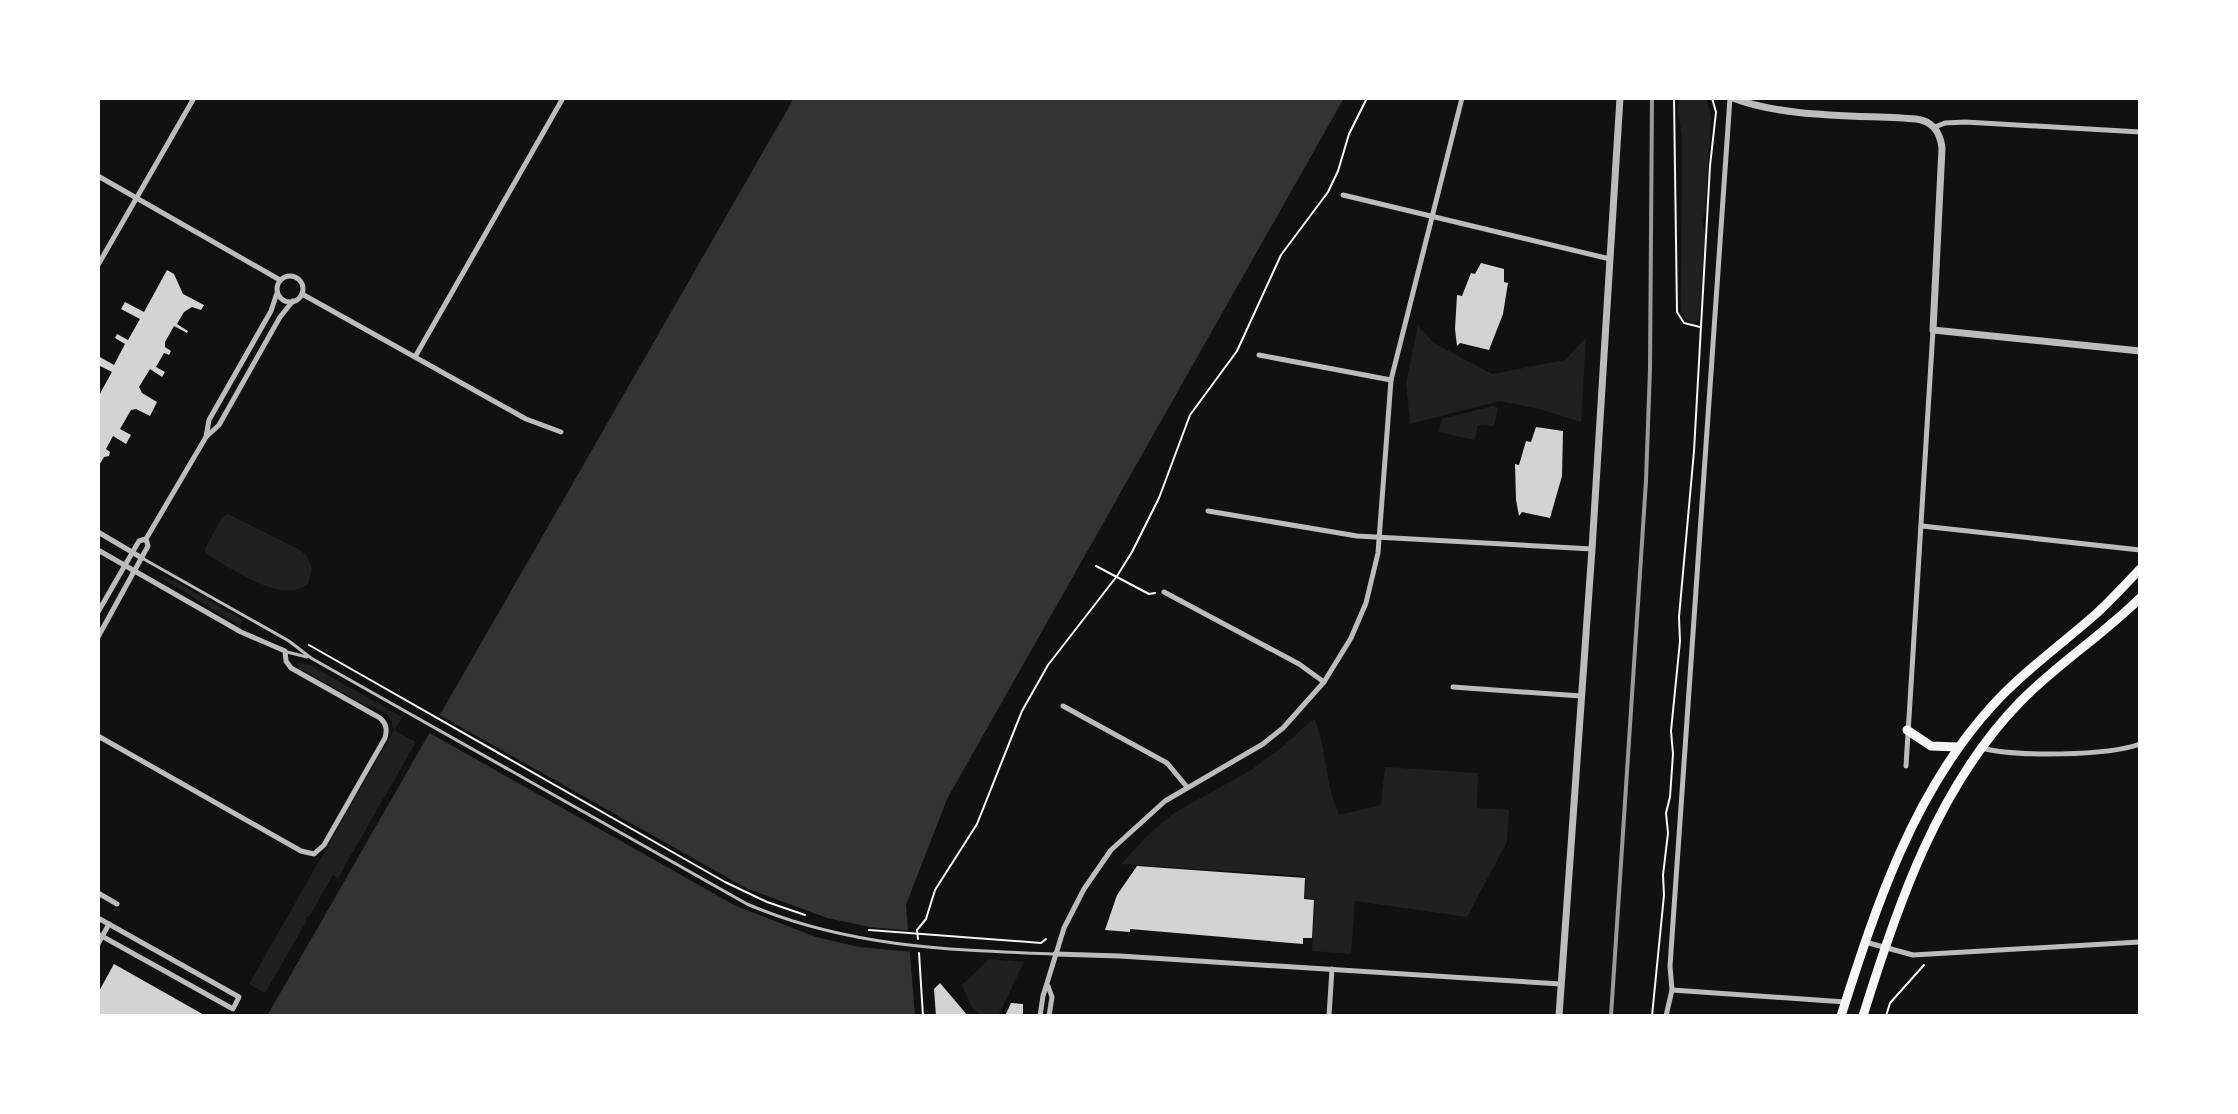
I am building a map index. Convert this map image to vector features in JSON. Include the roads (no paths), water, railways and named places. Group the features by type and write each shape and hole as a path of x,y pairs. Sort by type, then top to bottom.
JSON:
{"highway":[{"path":"1841,1016 1901,847 1958,747 2027,671 2097,613 2140,569"},
{"path":"1863,1016 1885,949 1932,832 1981,748 2021,701 2140,598"},
{"path":"1907,730 1931,746 1958,747"}],"street":[{"path":"98,265 194,98"},
{"path":"415,357 563,98"},
{"path":"1040,1016 1055,954 1069,917 1098,867 1147,815 1187,787 1263,744 1283,728 1324,682 1341,657 1366,603 1380,538 1391,380 1462,98"},
{"path":"1559,1016 1620,98"},
{"path":"1666,1016 1672,990 1670,966 1732,98 1752,106 1787,110 1916,119 1935,127 1942,148 1906,766"},
{"path":"1935,127 1965,122 2140,132"},
{"path":"98,176 280,280"},
{"path":"1343,195 1611,259"},
{"path":"98,612 132,552 139,541 146,539 206,437 219,425 280,317 302,294 303,286 295,277 287,276 280,280 271,311 209,420 206,437"},
{"path":"277,293 283,300 293,301"},
{"path":"302,294 526,419 561,432"},
{"path":"1933,330 2140,351"},
{"path":"1259,355 1391,380"},
{"path":"1208,511 1380,538 1592,549"},
{"path":"1922,526 2140,550"},
{"path":"98,532 142,558"},
{"path":"98,637 148,546 146,539"},
{"path":"98,550 241,632 285,651 291,668 380,718 386,727 385,738 328,838 314,854 301,851 98,736"},
{"path":"1164,592 1299,664 1324,682"},
{"path":"1453,687 1582,696"},
{"path":"1063,706 1167,763 1187,787"},
{"path":"1981,748 2018,755 2121,749 2140,744"},
{"path":"98,893 117,904"},
{"path":"98,918 239,997 229,1016"},
{"path":"98,944 100,935 109,924"},
{"path":"100,935 233,1009"},
{"path":"1865,942 1904,954 2140,942"},
{"path":"1055,954 1562,985"},
{"path":"1329,1016 1332,969"},
{"path":"1048,985 1052,997 1049,1016"},
{"path":"1672,990 1845,1002"}],"lane":[{"path":"142,558 289,641 311,658 414,717 747,904 776,917 838,935 891,944 1055,954"},
{"path":"285,651 311,658"}],"railway":[{"path":"1611,1016 1646,481 1652,98"}]}
